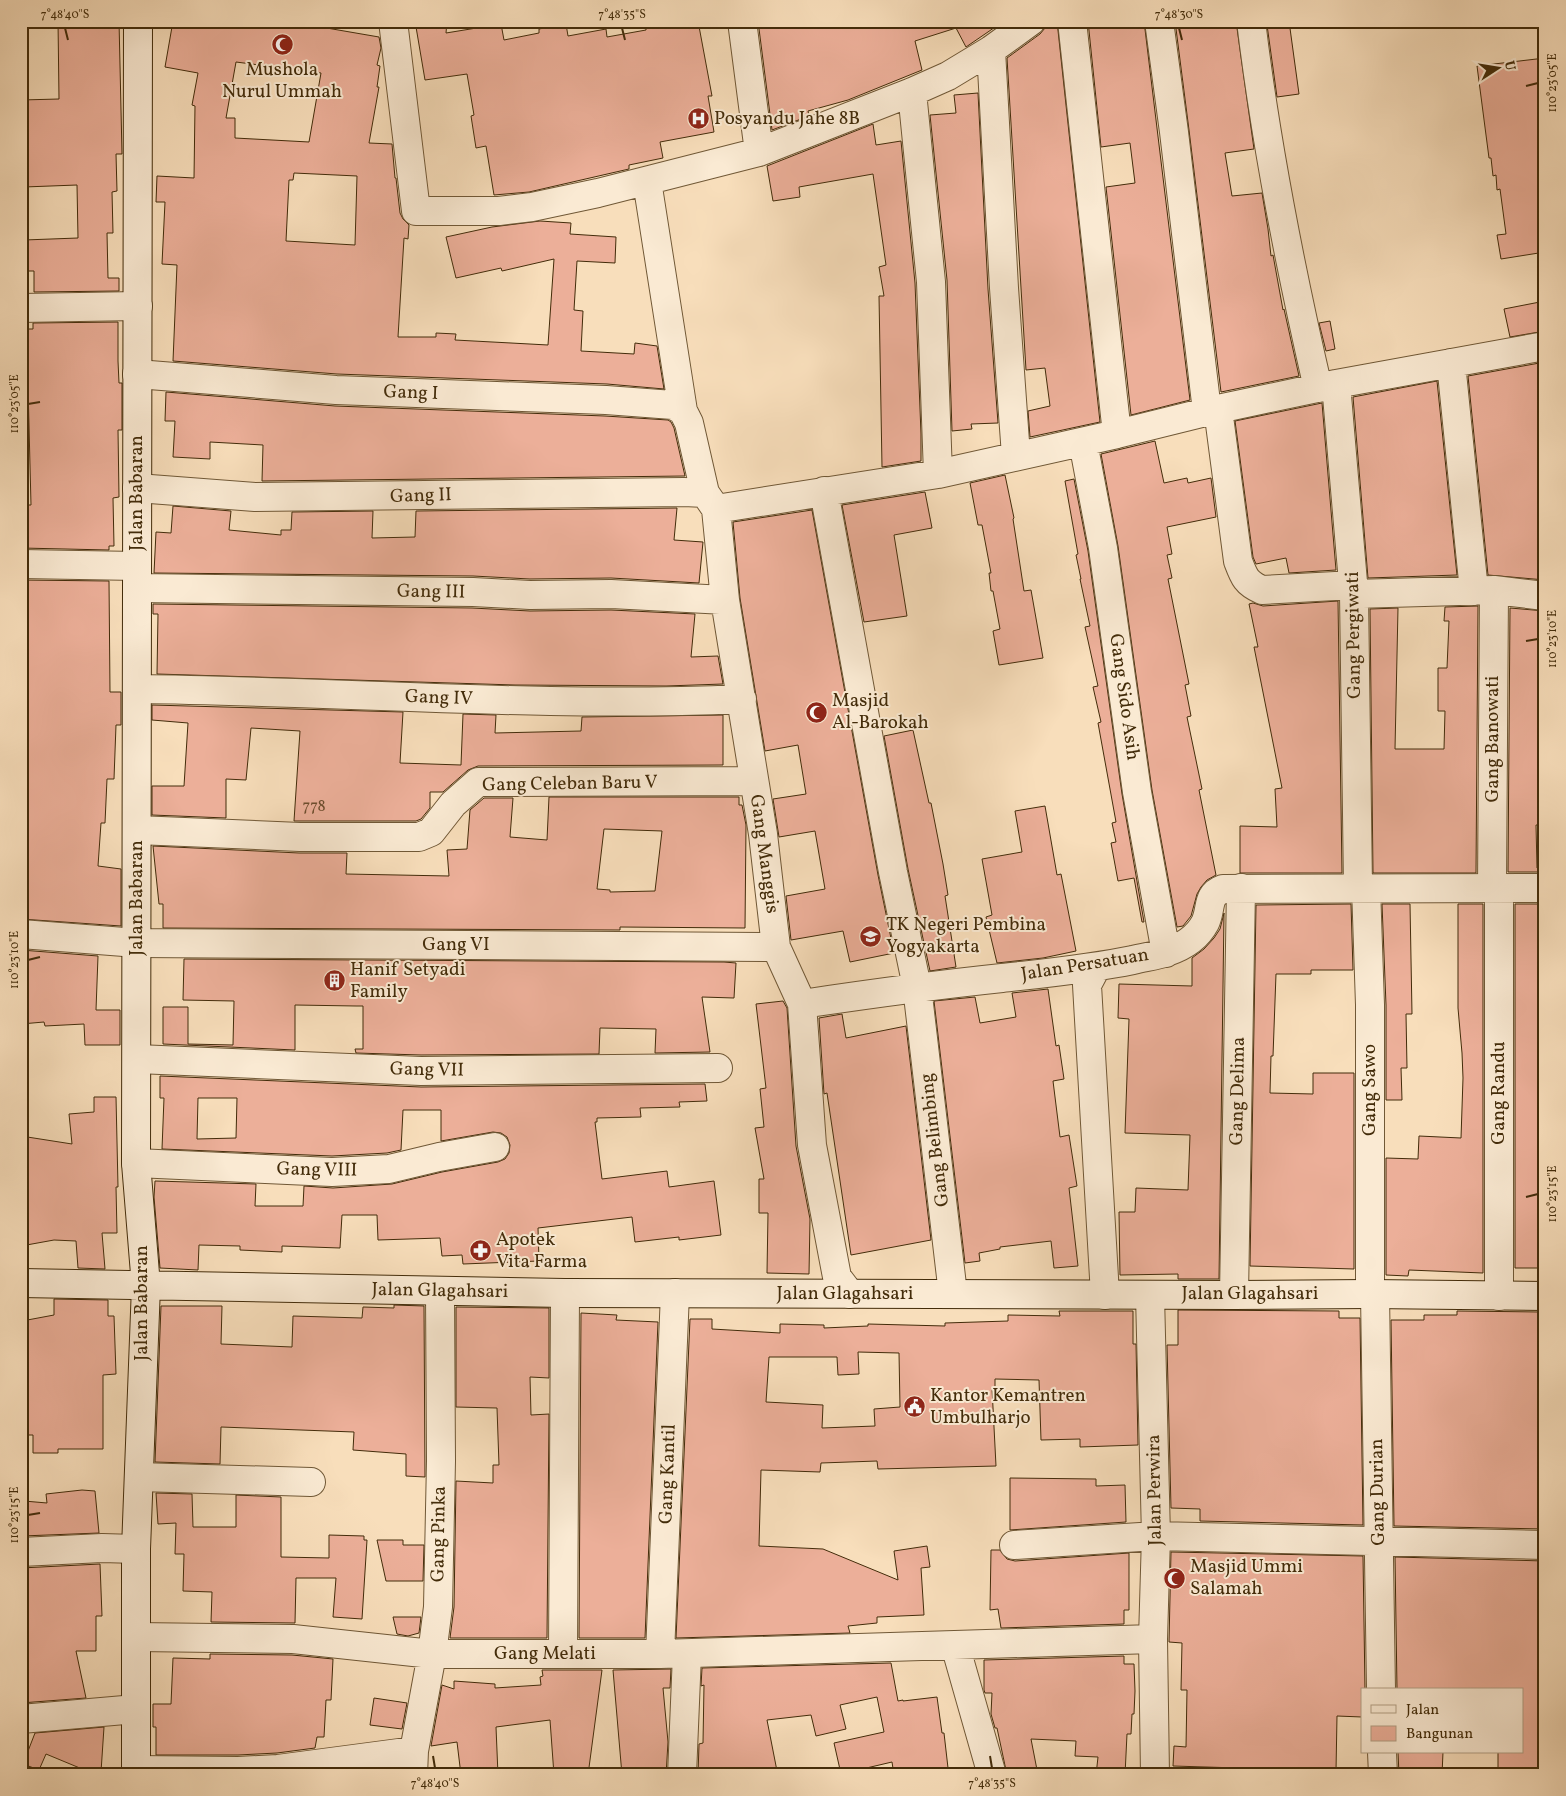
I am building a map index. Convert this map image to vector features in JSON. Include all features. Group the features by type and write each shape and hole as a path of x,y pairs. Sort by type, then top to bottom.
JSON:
{"street":[{"name":"Jalan Babaran","path":"136,1772 136,1549 146,1286 136,1163 138,21"},
{"path":"393,21 416,211 499,211 532,207 598,193 758,152 948,76 991,50 1031,21"},
{"path":"742,21 758,152"},
{"path":"1072,21 1117,434"},
{"path":"1159,21 1213,410 1238,561 1244,578 1252,586 1262,590 1484,590 1545,596"},
{"name":"Gang Pergiwati","path":"1251,21 1257,73 1295,289 1327,386 1354,589 1362,887"},
{"path":"991,50 1004,288 1016,456"},
{"path":"912,92 931,282 938,474"},
{"name":"Gang Manggis","path":"647,181 683,411 689,423 711,501 763,834 776,947 802,1004 812,1145 837,1277 850,1294"},
{"path":"21,308 138,306"},
{"name":"Gang II","path":"137,488 256,497 625,493 711,501 824,491 938,474 1083,442 1213,410 1327,386 1545,346"},
{"name":"Gang Banowati","path":"1451,363 1484,590 1496,889"},
{"name":"Gang I","path":"137,374 336,390 616,401 673,405 683,411"},
{"name":"Gang Sido Asih","path":"1083,442 1103,548 1137,792 1166,953"},
{"name":"Gang Belimbing","path":"824,491 893,872 917,987 953,1294"},
{"name":"Gang III","path":"21,564 137,577 530,595 610,594 725,600"},
{"name":"Gang IV","path":"137,689 498,700 742,699"},
{"name":"Gang Celeban Baru V","path":"137,830 300,837 419,837 431,832 453,804 478,782 754,781"},
{"name":"Gang Sawo","path":"1362,887 1370,1005 1372,1294"},
{"name":"Jalan Persatuan","path":"802,1004 917,987 1096,968 1166,953 1185,944 1196,935 1204,924 1209,912 1211,898 1215,891 1223,888 1545,888"},
{"name":"Gang Delima","path":"1234,1295 1241,888"},
{"name":"Gang Randu","path":"1496,889 1499,1296"},
{"name":"Gang VI","path":"21,934 137,943 776,947"},
{"path":"1096,968 1087,985 1105,1295"},
{"name":"Gang VII","path":"137,1059 421,1071 718,1068"},
{"name":"Gang VIII","path":"136,1163 341,1172 390,1169 439,1157 495,1147"},
{"name":"Jalan Glagahsari","path":"21,1283 565,1294 1372,1294 1545,1296"},
{"name":"Gang Pinka","path":"414,1763 438,1607 441,1462 440,1292"},
{"name":"Gang Kantil","path":"660,1654 675,1293"},
{"path":"564,1654 565,1294"},
{"name":"Gang Durian","path":"1372,1294 1381,1688"},
{"name":"Jalan Perwira","path":"1150,1295 1156,1536 1154,1639 1155,1775"},
{"path":"138,1477 311,1482"},
{"path":"1014,1545 1156,1536 1545,1545"},
{"path":"21,1552 102,1548 136,1549"},
{"name":"Gang Melati","path":"136,1637 293,1639 432,1654 687,1654 1154,1639"},
{"path":"955,1645 992,1775"},
{"path":"682,1775 687,1654"},
{"path":"21,1719 136,1709"},
{"path":"1382,1754 1382,1775"},
{"path":"136,1772 238,1772 414,1763"}],"building":[{"path":"58,21 119,21 122,154 116,154 117,191 112,192 113,233 107,233 108,278 119,278 119,291 34,292 34,271 25,271 24,240 78,238 77,185 24,187 21,100 59,99"},
{"path":"173,21 286,21 379,37 381,48 377,65 380,66 377,87 379,87 369,143 392,144 400,213 409,225 408,239 404,238 398,337 436,337 436,333 456,334 455,340 548,345 554,259 502,271 501,268 456,278 446,237 492,227 540,221 571,223 570,234 616,237 615,263 577,261 574,310 583,311 581,351 634,354 635,343 657,346 664,389 607,384 337,374 173,361 177,265 162,264 165,202 156,202 157,176 194,178 195,106 192,105 198,73 165,67","holes":["236,62 321,73 309,142 235,138 235,118 226,118","294,173 357,176 355,245 286,241 289,180 293,180"]},
{"path":"415,21 447,21 446,33 501,24 504,40 539,33 539,29 566,24 568,36 606,29 607,37 646,30 646,21 698,21 712,96 708,96 714,132 660,142 663,158 629,165 629,169 529,192 494,195 486,146 476,148 471,116 474,115 467,74 425,80"},
{"path":"758,21 1004,21 966,47 956,28 915,41 922,70 848,100 808,111 809,116 772,130"},
{"path":"1046,21 1057,21 1100,422 1030,437 1028,411 1050,406 1045,368 1026,370 1007,58 1040,34 1045,28"},
{"path":"1088,21 1144,21 1190,400 1131,415 1106,187 1135,183 1130,143 1101,147"},
{"path":"1175,21 1236,21 1254,149 1225,153 1232,196 1262,193 1271,256 1273,255 1283,310 1299,376 1221,392"},
{"path":"1289,21 1299,94 1277,97 1267,25"},
{"path":"1545,58 1545,252 1501,259 1497,235 1506,234 1500,189 1497,190 1496,175 1493,176 1491,158 1489,158 1477,66"},
{"path":"978,93 988,289 998,423 971,424 972,429 952,431 947,280 930,115 956,113 954,95"},
{"path":"873,124 876,145 901,141 915,283 921,434 921,461 882,467 879,296 884,296 879,267 886,265 873,174 799,187 800,197 773,201 767,166"},
{"path":"1545,301 1545,331 1510,337 1504,309"},
{"path":"1330,321 1335,349 1326,351 1319,323"},
{"path":"118,322 119,383 122,383 122,430 118,430 119,497 113,498 114,546 109,546 109,550 21,548 21,505 31,505 28,386 24,386 23,329 33,329 33,323"},
{"path":"1545,362 1545,580 1488,575 1468,376"},
{"path":"1437,381 1457,575 1368,578 1353,397"},
{"path":"166,392 335,406 668,420 674,428 685,476 262,481 263,445 210,442 210,459 173,457 175,421 165,421"},
{"path":"1322,403 1336,570 1289,573 1286,558 1256,564 1253,557 1235,421"},
{"path":"1155,441 1164,483 1187,478 1188,483 1211,478 1216,517 1167,527 1172,554 1167,555 1172,578 1168,579 1189,684 1185,685 1191,716 1187,717 1202,789 1199,790 1216,875 1207,880 1201,887 1191,916 1183,926 1177,927 1152,790 1118,546 1101,454"},
{"path":"1005,475 1014,518 1024,591 1031,590 1043,658 999,665 993,631 1000,629 993,591 991,591 989,573 991,573 982,525 978,525 970,483"},
{"path":"1074,479 1088,551 1122,794 1144,922 1142,922 1134,878 1118,881 1111,843 1116,842 1112,823 1116,822 1098,723 1101,722 1093,687 1098,686 1085,627 1090,626 1080,579 1076,555 1078,554 1065,481"},
{"path":"925,492 932,528 894,535 907,616 864,622 842,505"},
{"path":"173,506 231,511 229,530 281,535 281,530 291,530 292,512 373,511 372,538 415,537 416,511 677,508 674,540 703,542 699,583 611,578 530,579 473,576 154,573 156,532 171,533"},
{"path":"812,510 878,875 894,953 850,962 843,931 791,940 786,896 825,889 815,831 779,837 773,799 806,794 798,745 765,751 740,598 733,522"},
{"path":"21,580 109,581 110,692 121,692 121,725 116,725 114,779 107,779 105,823 101,823 98,866 121,869 121,926 21,919"},
{"path":"1338,601 1342,873 1240,873 1240,826 1277,827 1275,789 1282,788 1254,647 1258,647 1249,604 1253,603 1263,606"},
{"path":"153,604 472,608 530,611 611,610 695,614 691,657 718,656 723,684 666,686 515,685 157,674 158,614 153,614"},
{"path":"1478,606 1476,873 1373,873 1370,609 1398,608 1395,749 1444,749 1445,711 1438,711 1438,668 1447,668 1449,621 1444,621 1445,607"},
{"path":"1510,608 1545,611 1545,825 1536,825 1537,868 1545,867 1545,872 1508,872"},
{"path":"152,705 403,712 400,763 461,765 463,714 496,715 495,733 581,731 582,717 723,715 723,765 478,766 468,770 443,792 430,792 430,808 421,819 416,821 294,821 300,731 251,728 246,780 226,779 226,818 152,815 152,786 184,786 188,723 152,720"},
{"path":"913,730 929,803 931,803 943,864 948,895 945,896 956,967 930,971 908,869 884,736"},
{"path":"549,797 739,797 739,805 742,805 746,825 745,928 620,927 620,930 163,928 163,904 159,904 153,846 299,853 347,853 346,874 449,876 447,850 467,849 470,810 484,798 513,798 510,837 547,840","holes":["604,829 662,831 655,891 610,892 610,890 597,889"]},
{"path":"1045,806 1057,875 1061,874 1076,951 1043,958 997,963 986,917 992,915 982,859 1022,852 1015,811"},
{"path":"1351,904 1353,970 1311,970 1311,974 1276,974 1270,1093 1313,1094 1313,1073 1354,1073 1354,1269 1250,1266 1256,905"},
{"path":"1382,904 1410,904 1412,1014 1406,1014 1407,1068 1401,1068 1402,1100 1386,1100 1386,1005"},
{"path":"1458,904 1483,904 1483,1273 1409,1270 1408,1276 1386,1275 1386,1158 1418,1159 1419,1136 1461,1138 1463,1078 1458,1008"},
{"path":"1515,904 1545,904 1545,919 1543,919 1543,984 1545,984 1545,1268 1515,1268"},
{"path":"1224,913 1219,1279 1178,1279 1178,1274 1120,1275 1119,1212 1135,1212 1136,1188 1188,1190 1190,1135 1125,1133 1129,1019 1118,1018 1119,984 1192,986 1192,958 1214,938 1220,929"},
{"path":"21,950 98,956 96,1010 120,1010 120,1045 85,1045 84,1024 45,1026 44,1022 21,1024"},
{"path":"184,959 736,963 734,998 702,997 710,1052 655,1053 656,1029 600,1028 599,1054 421,1055 356,1053 355,1049 363,1049 363,1006 295,1005 295,1050 163,1044 163,1007 188,1007 188,1044 233,1045 234,1001 183,1000"},
{"path":"1048,989 1056,1046 1059,1045 1064,1079 1053,1081 1060,1137 1069,1135 1077,1186 1069,1188 1078,1266 1054,1268 1051,1241 1000,1247 1000,1249 979,1253 980,1261 965,1263 934,1001 975,997 980,1023 1016,1017 1012,993"},
{"path":"783,1001 787,1008 796,1146 810,1219 809,1274 767,1273 768,1213 759,1213 759,1179 764,1179 755,1128 764,1127 760,1089 766,1088 756,1004"},
{"path":"842,1014 846,1038 906,1026 931,1240 851,1255 827,1093 824,1094 819,1018"},
{"path":"160,1076 421,1087 705,1084 707,1101 679,1102 680,1107 640,1108 641,1117 597,1118 597,1122 595,1122 602,1179 667,1171 669,1187 714,1181 721,1235 679,1240 679,1237 635,1242 632,1217 538,1228 539,1261 463,1264 462,1255 442,1256 440,1238 378,1240 377,1215 342,1215 340,1248 282,1246 282,1252 240,1250 240,1246 199,1245 198,1270 160,1268 154,1197 155,1181 256,1184 255,1206 303,1206 304,1186 333,1188 392,1184 442,1172 498,1162 505,1159 509,1153 510,1145 507,1137 501,1133 493,1132 441,1141 441,1110 403,1110 401,1150 387,1153 332,1156 162,1149 164,1098 160,1098","holes":["198,1098 237,1098 236,1138 197,1139"]},
{"path":"94,1097 116,1097 117,1233 102,1233 105,1269 78,1268 76,1241 54,1240 21,1246 21,1136 72,1144 69,1114 94,1112"},
{"path":"54,1299 108,1300 108,1316 114,1316 116,1374 103,1375 103,1449 58,1449 58,1453 33,1453 33,1435 21,1435 21,1351 28,1352 22,1321 54,1315"},
{"path":"394,1305 424,1306 425,1477 406,1476 406,1454 353,1450 354,1432 221,1427 220,1464 155,1462 161,1306 222,1306 221,1344 292,1347 293,1316 362,1318 363,1307 394,1308"},
{"path":"456,1307 549,1308 549,1378 530,1377 531,1415 549,1414 547,1638 450,1638 454,1607 456,1481 493,1483 493,1465 499,1465 497,1408 456,1407"},
{"path":"1178,1310 1339,1311 1339,1318 1360,1318 1363,1525 1200,1521 1200,1509 1171,1508 1167,1345 1178,1345"},
{"path":"1059,1311 1133,1311 1133,1344 1136,1344 1138,1445 1080,1447 1080,1439 1041,1440 1039,1380 995,1379 995,1388 992,1388 996,1466 878,1469 877,1461 821,1463 820,1472 761,1470 759,1546 823,1549 898,1580 894,1551 927,1546 930,1567 921,1568 924,1615 877,1617 877,1623 848,1626 850,1633 676,1638 690,1319 712,1319 712,1329 780,1333 780,1324 824,1325 824,1328 868,1326 868,1324 945,1326 945,1323 1008,1321 1008,1315 1060,1316","holes":["858,1352 899,1353 900,1407 874,1409 875,1426 822,1428 823,1405 766,1402 769,1357 837,1357 838,1375 859,1374"]},
{"path":"1457,1311 1540,1312 1540,1315 1545,1315 1543,1492 1545,1492 1545,1529 1394,1526 1391,1320 1424,1320 1424,1315 1457,1315"},
{"path":"581,1313 617,1315 616,1320 658,1322 645,1638 579,1638"},
{"path":"1010,1478 1096,1479 1096,1486 1125,1485 1126,1522 1010,1530"},
{"path":"82,1490 95,1491 99,1533 22,1536 24,1501 47,1503 46,1494"},
{"path":"156,1493 192,1494 193,1527 236,1527 236,1495 281,1497 281,1557 329,1558 329,1535 364,1536 364,1540 367,1540 362,1619 333,1617 336,1578 296,1578 295,1623 211,1622 212,1592 183,1591 184,1554 175,1554 176,1523 158,1524"},
{"path":"377,1540 403,1540 403,1545 424,1545 423,1581 386,1581"},
{"path":"991,1550 1000,1550 1007,1559 1015,1561 1129,1553 1129,1610 1124,1610 1124,1624 1001,1628 998,1609 990,1610"},
{"path":"1171,1552 1363,1556 1365,1688 1361,1688 1361,1717 1337,1716 1336,1771 1173,1766 1174,1746 1186,1747 1187,1690 1181,1690 1182,1643 1169,1642"},
{"path":"1395,1557 1545,1561 1545,1772 1498,1771 1498,1754 1524,1754 1524,1688 1397,1688"},
{"path":"100,1564 102,1616 96,1616 96,1651 76,1651 86,1698 21,1703 21,1568"},
{"path":"393,1617 421,1617 419,1633 408,1636 397,1634"},
{"path":"210,1654 292,1655 333,1659 331,1700 326,1700 324,1737 317,1737 315,1748 277,1753 156,1755 156,1727 153,1727 153,1704 171,1704 173,1658 210,1659"},
{"path":"1124,1656 1124,1664 1134,1664 1135,1691 1131,1734 1127,1734 1125,1775 1096,1775 1098,1757 1075,1756 1076,1741 1031,1739 1038,1775 1007,1775 997,1728 995,1728 991,1714 992,1693 985,1693 984,1690 984,1660"},
{"path":"891,1663 898,1701 937,1697 948,1768 894,1775 892,1762 841,1774 834,1743 884,1732 877,1697 840,1705 846,1729 816,1736 811,1715 767,1720 777,1771 758,1775 698,1775 699,1744 703,1743 704,1685 701,1686 702,1668"},
{"path":"671,1669 670,1688 663,1688 668,1742 666,1775 622,1775 613,1670"},
{"path":"542,1670 602,1670 588,1775 554,1775 550,1720 496,1727 498,1775 461,1775 457,1742 431,1746 442,1685 454,1689 454,1681 495,1684 495,1688 541,1685 540,1677 543,1676"},
{"path":"374,1698 407,1703 402,1729 370,1725"},
{"path":"104,1727 101,1772 87,1771 46,1754 39,1770 23,1764 35,1733"},
{"path":"1398,1754 1443,1754 1442,1775 1399,1775"}],"place":[{"name":"Mushola Nurul Ummah","path":"282,44"},
{"name":"Posyandu Jahe 8B","path":"698,119"},
{"name":"Masjid Al-Barokah","path":"816,712"},
{"name":"TK Negeri Pembina Yogyakarta","path":"870,936"},
{"name":"Hanif Setyadi Family","path":"334,981"},
{"name":"Apotek Vita Farma","path":"480,1251"},
{"name":"Kantor Kemantren Umbulharjo","path":"914,1407"},
{"name":"Masjid Ummi Salamah","path":"1174,1578"}]}
